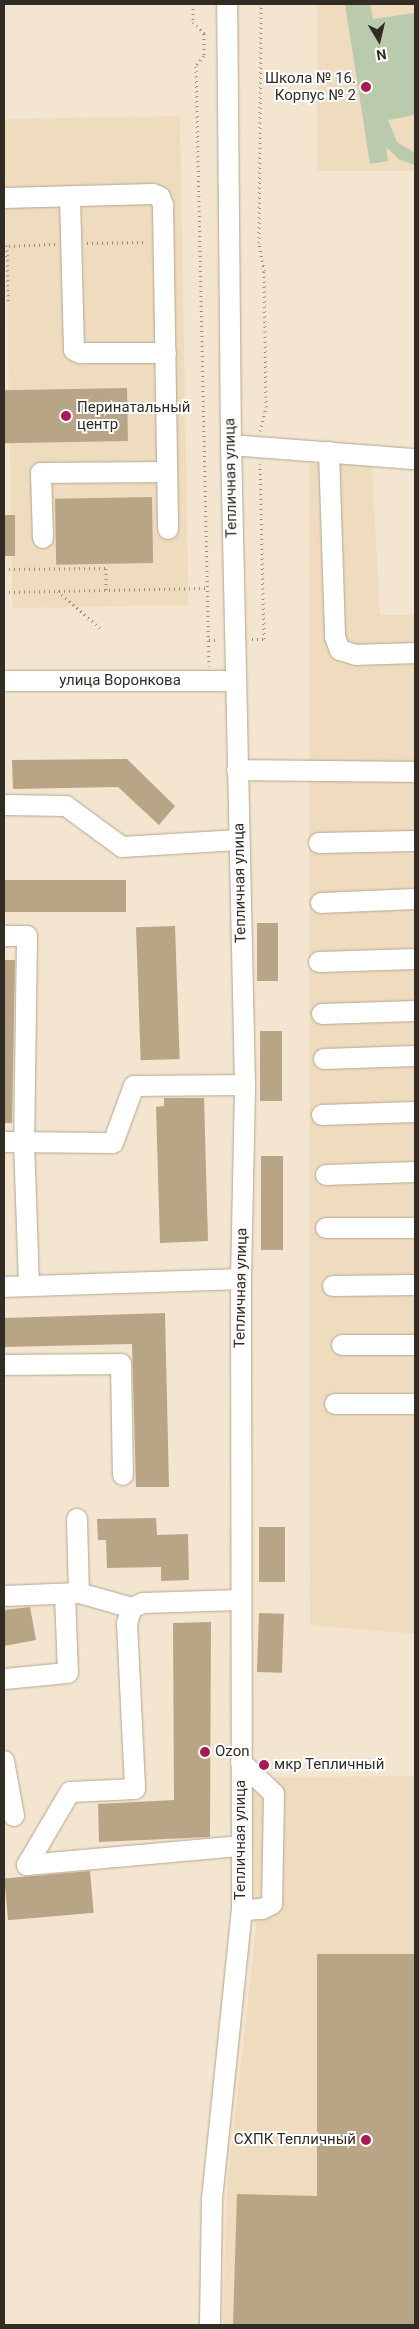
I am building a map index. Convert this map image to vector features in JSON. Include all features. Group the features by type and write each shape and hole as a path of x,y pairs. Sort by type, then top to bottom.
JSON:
{"street":[{"name":"Тепличная улица","path":"228,4 230,445 245,1085 241,1279 239,1600 242,1910 262,1909 272,1904 274,1794 241,1762"},
{"path":"4,198 152,194 160,197 163,205 168,529"},
{"path":"70,197 74,350 80,353 166,353"},
{"path":"230,445 415,459"},
{"path":"329,452 335,637 340,650 356,655 415,653"},
{"path":"43,538 41,473 167,472"},
{"name":"улица Воронкова","path":"4,681 236,681"},
{"path":"237,770 415,772"},
{"path":"4,805 66,806 122,847 239,840"},
{"path":"319,843 415,841"},
{"path":"320,903 415,899"},
{"path":"4,936 27,936 24,1142 29,1285"},
{"path":"319,962 415,959"},
{"path":"322,1014 415,1011"},
{"path":"324,1059 415,1056"},
{"path":"4,1142 113,1143 134,1086 245,1085"},
{"path":"322,1115 415,1112"},
{"path":"326,1174 415,1172"},
{"path":"326,1228 415,1228"},
{"path":"4,1287 241,1279"},
{"path":"333,1286 415,1285"},
{"path":"342,1346 415,1345"},
{"path":"4,1364 121,1364 124,1475"},
{"path":"336,1404 415,1404"},
{"path":"4,1679 68,1673 76,1519"},
{"path":"4,1596 72,1593 132,1608 144,1603 239,1600"},
{"path":"132,1608 127,1623 135,1789 70,1792 27,1865 241,1846"},
{"path":"4,1760 14,1816"},
{"path":"210,2325 212,2199 242,1910"}],"path":[{"path":"194,4 193,22 204,33 204,56 196,66 210,681"},
{"path":"209,640 264,639 260,447 266,407 264,271 259,243 261,4"},
{"path":"7,246 8,302"},
{"path":"4,569 106,568 106,590"},
{"path":"4,592 208,588"},
{"path":"58,590 101,630"}],"shaded area":[{"name":"Школа № 16. Корпус № 2","path":"317,4 415,4 415,171 317,171"},
{"path":"180,116 189,605 13,608 4,119"},
{"path":"309,464 372,465 380,615 415,615 415,1634 310,1625"},
{"path":"415,1776 415,2325 223,2325 227,2187 256,1929 251,1778"}],"green space":[{"path":"345,4 370,4 373,19 415,13 415,115 388,120 397,142 415,153 415,165 400,160 386,147 388,161 370,164"}],"building":[{"name":"Перинатальный центр","path":"127,388 128,441 5,443 4,390"},
{"path":"152,497 153,563 56,565 55,499"},
{"path":"4,515 15,515 15,556 4,556"},
{"path":"127,759 175,806 159,825 118,787 13,789 12,760"},
{"path":"4,880 126,880 126,912 4,912"},
{"path":"257,923 278,923 278,981 257,981"},
{"path":"175,926 180,1059 141,1060 136,927"},
{"path":"4,960 15,960 12,1123 4,1123"},
{"path":"260,1031 282,1031 282,1101 260,1101"},
{"path":"164,1098 204,1098 208,1241 160,1243 156,1107 164,1106"},
{"path":"261,1156 283,1156 283,1250 261,1250"},
{"path":"165,1313 169,1487 136,1487 132,1344 4,1347 4,1318"},
{"path":"156,1518 157,1535 188,1534 189,1580 161,1581 161,1567 107,1568 106,1540 98,1540 97,1519"},
{"path":"259,1527 285,1527 285,1582 259,1582"},
{"path":"30,1607 36,1640 4,1646 4,1610"},
{"path":"259,1613 284,1614 282,1673 257,1672"},
{"path":"211,1622 210,1837 99,1842 98,1804 174,1800 173,1623"},
{"path":"90,1871 94,1913 8,1920 4,1878"},
{"name":"СХПК Тепличный","path":"317,1954 415,1954 415,2325 233,2325 237,2194 317,2196"}],"place":[{"name":"Школа № 16. Корпус № 2","path":"366,87"},
{"name":"Перинатальный центр","path":"66,416"},
{"name":"Ozon","path":"205,1752"},
{"name":"мкр Тепличный","path":"264,1765"},
{"name":"СХПК Тепличный","path":"366,2140"}]}
